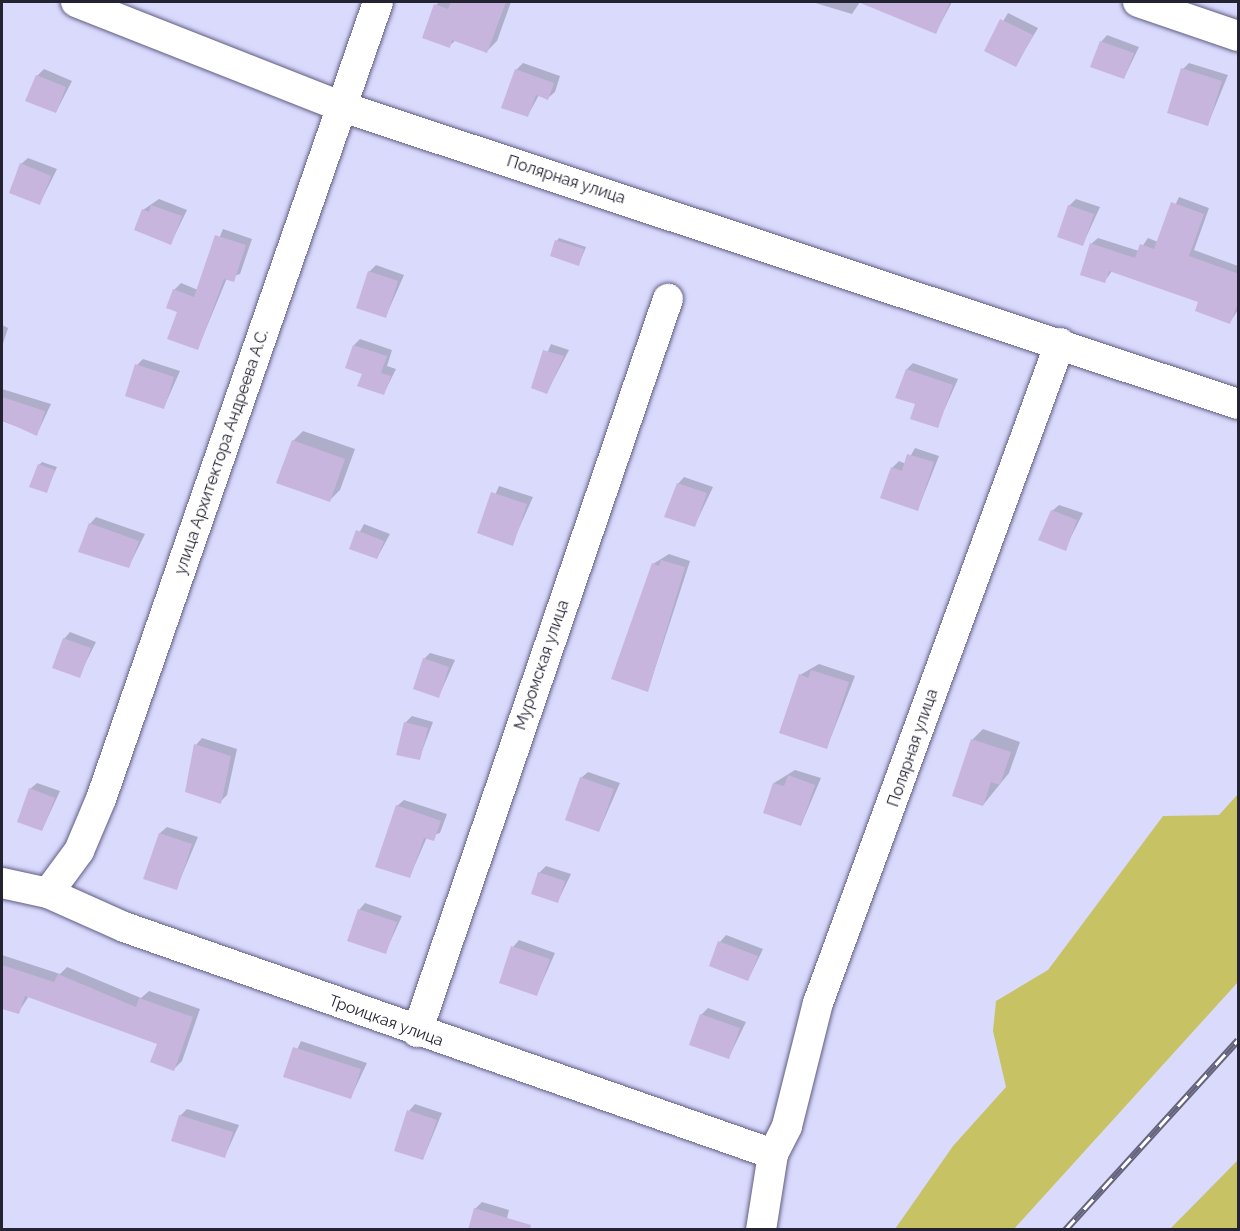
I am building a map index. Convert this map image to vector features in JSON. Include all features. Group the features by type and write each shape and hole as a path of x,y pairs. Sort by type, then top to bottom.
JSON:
{"street":[{"name":"Полярная улица","path":"76,2 343,107 1239,404"},
{"name":"улица Архитектора Андреева А.С.","path":"48,893 79,851 101,799 378,2"},
{"path":"1138,2 1239,36"},
{"name":"Муромская улица","path":"417,1032 668,299"},
{"name":"Полярная улица","path":"761,1230 773,1154 787,1126 818,1003 1060,344"},
{"name":"Троицкая улица","path":"2,883 48,893 124,927 417,1032 773,1154"}],"shaded area":[{"path":"1238,794 1238,982 1014,1229 895,1229 953,1146 1006,1087 993,1031 996,1001 1048,970 1163,816 1219,815"},
{"path":"1238,1160 1238,1229 1170,1229"}],"building":[{"path":"451,2 506,2 487,53 452,40 450,48 422,38 434,4 448,9"},
{"path":"858,2 950,2 936,34"},
{"path":"1000,19 1033,35 1016,67 984,51"},
{"path":"1100,41 1134,53 1124,79 1090,67"},
{"path":"1181,68 1222,81 1208,126 1167,113"},
{"path":"515,69 554,83 548,100 536,95 528,117 501,108"},
{"path":"36,75 66,87 56,113 25,101"},
{"path":"20,163 51,176 40,205 9,193"},
{"path":"1171,202 1204,214 1189,256 1239,274 1239,301 1230,324 1195,311 1198,302 1109,271 1105,283 1080,275 1090,243 1135,258 1140,244 1154,249"},
{"path":"151,205 182,216 171,245 134,230 142,209 149,212"},
{"path":"1068,205 1094,214 1083,246 1057,237"},
{"path":"215,235 246,245 234,282 224,279 198,350 167,339 177,312 166,308 173,289 194,297"},
{"path":"555,240 584,249 579,266 550,256"},
{"path":"368,271 398,281 386,318 356,308"},
{"path":"353,345 387,356 381,373 391,376 384,395 357,386 362,374 345,368"},
{"path":"543,350 564,356 547,394 531,388"},
{"path":"135,364 174,377 164,409 125,396"},
{"path":"906,369 953,385 938,428 910,419 915,404 895,398"},
{"path":"2,397 45,411 37,436 2,420"},
{"path":"292,440 345,459 330,502 276,483"},
{"path":"907,454 934,462 918,511 880,498 891,467 902,471"},
{"path":"38,464 55,470 47,493 29,487"},
{"path":"677,483 707,493 695,527 664,517"},
{"path":"491,492 527,504 513,546 477,533"},
{"path":"1051,510 1077,520 1066,551 1038,540"},
{"path":"89,523 139,541 129,568 78,552"},
{"path":"356,530 384,541 377,559 349,549"},
{"path":"661,560 685,567 648,692 611,679 652,563 659,566"},
{"path":"63,638 91,648 80,678 52,668"},
{"path":"423,658 449,667 439,698 413,689"},
{"path":"811,670 849,682 827,749 779,733 799,674 808,678"},
{"path":"404,722 428,728 420,760 396,755"},
{"path":"971,739 1011,752 1000,785 991,782 983,806 952,796"},
{"path":"194,744 231,756 221,804 185,792"},
{"path":"788,775 815,785 801,826 763,813 773,783 784,786"},
{"path":"580,777 614,789 599,832 565,820"},
{"path":"29,788 55,798 42,831 17,822"},
{"path":"396,805 441,821 434,841 424,838 410,878 375,867"},
{"path":"159,833 192,844 177,890 143,879"},
{"path":"538,872 565,881 558,903 531,894"},
{"path":"358,909 397,922 386,954 347,941"},
{"path":"718,941 758,956 748,981 709,966"},
{"path":"511,946 550,959 537,996 499,983"},
{"path":"2,965 54,982 58,974 136,1007 139,998 193,1017 174,1071 150,1062 157,1044 25,996 19,1014 2,1009"},
{"path":"700,1014 740,1028 729,1059 689,1045"},
{"path":"293,1047 361,1069 351,1099 283,1077"},
{"path":"407,1110 437,1120 423,1160 394,1151"},
{"path":"179,1115 233,1132 225,1158 171,1141"},
{"path":"474,1208 531,1225 530,1230 468,1230"}],"railway":[{"path":"1065,1230 1238,1040"}]}
